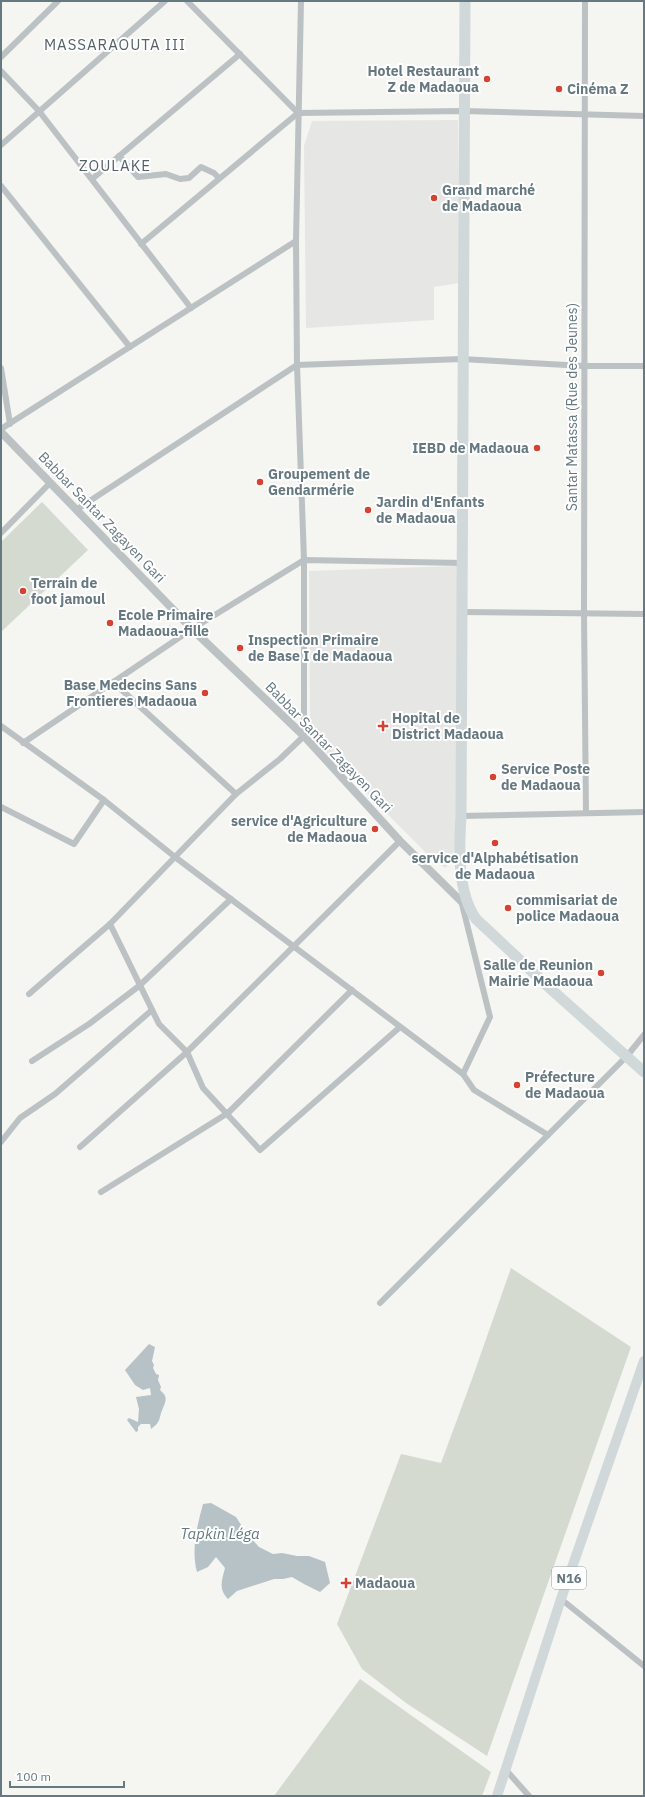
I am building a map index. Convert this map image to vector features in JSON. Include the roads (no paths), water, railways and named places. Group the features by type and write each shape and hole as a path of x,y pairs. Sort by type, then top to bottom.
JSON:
{"highway":[{"path":"465,1 462,359 461,816 459,847 466,907 476,919 553,991 644,1072"}],"main road":[{"name":"N16","path":"496,1796 506,1770 561,1599 644,1361"}],"street":[{"path":"1,57 58,1"},
{"path":"1,145 165,1"},
{"path":"187,1 298,113"},
{"path":"29,994 110,924 236,794 280,759 304,736 304,560 297,365 296,241 300,1"},
{"name":"Santar Matassa (Rue des Jeunes)","path":"585,1 584,614 586,813"},
{"path":"92,179 240,54"},
{"path":"1,72 39,112 191,308"},
{"path":"142,244 298,113 464,111 644,116"},
{"path":"119,156 138,177 166,174 180,179 190,178 201,167 214,173 219,178"},
{"path":"1,186 130,347"},
{"path":"1,431 296,241"},
{"path":"76,510 297,365 462,359 584,366 644,366"},
{"path":"1,368 10,424"},
{"name":"Babbar Santar Zagayen Gari","path":"1,431 192,629 304,736 400,841 466,907"},
{"path":"1,533 50,483"},
{"path":"23,743 192,629 304,560 462,563"},
{"path":"462,612 644,614"},
{"path":"113,682 236,794"},
{"path":"1,726 104,800 175,857 464,1074 474,1090 548,1135"},
{"path":"1,807 74,844 104,800"},
{"path":"461,816 644,812"},
{"path":"80,1147 187,1052 400,841"},
{"path":"32,1061 89,1024 139,986 231,899"},
{"path":"464,1074 490,1018 466,907"},
{"path":"110,924 139,986 159,1024 187,1052 204,1088 260,1150 400,1027"},
{"path":"101,1192 228,1113 352,990"},
{"path":"1,1142 20,1118 54,1094 152,1010"},
{"path":"380,1303 627,1056 644,1035"},
{"path":"561,1599 644,1666"},
{"path":"506,1770 529,1796"}],"water":[{"path":"149,1344 155,1347 152,1361 154,1365 153,1368 156,1374 159,1375 158,1380 161,1387 160,1390 164,1394 166,1400 157,1424 151,1429 150,1424 141,1424 136,1432 127,1420 129,1418 138,1422 139,1409 136,1397 151,1395 150,1388 143,1390 135,1385 125,1370"},
{"name":"Tapkin Léga","path":"211,1503 236,1517 247,1534 259,1547 273,1554 282,1553 297,1556 309,1556 325,1562 330,1583 320,1592 292,1577 274,1579 237,1591 228,1599 222,1588 225,1568 216,1557 208,1567 197,1572 195,1564 197,1529 203,1504"}],"place":[{"name":"Hotel Restaurant Z de Madaoua","path":"487,79"},
{"name":"Cinéma Z","path":"559,89"},
{"name":"Grand marché de Madaoua","path":"434,198"},
{"name":"IEBD de Madaoua","path":"537,448"},
{"name":"Groupement de Gendarmérie","path":"260,482"},
{"name":"Jardin d'Enfants de Madaoua","path":"368,510"},
{"name":"Terrain de foot jamoul","path":"23,591"},
{"name":"Ecole Primaire Madaoua-fille","path":"110,623"},
{"name":"Inspection Primaire de Base I de Madaoua","path":"240,648"},
{"name":"Base Medecins Sans Frontieres Madaoua","path":"205,693"},
{"name":"Hopital de District Madaoua","path":"383,726"},
{"name":"Service Poste de Madaoua","path":"493,777"},
{"name":"service d'Agriculture de Madaoua","path":"375,829"},
{"name":"service d'Alphabétisation de Madaoua","path":"495,843"},
{"name":"commisariat de police Madaoua","path":"508,908"},
{"name":"Salle de Reunion Mairie Madaoua","path":"601,973"},
{"name":"Préfecture de Madaoua","path":"517,1085"},
{"name":"Madaoua","path":"346,1583"}],"district":[{"name":"MASSARAOUTA III","path":"115,45"},
{"name":"ZOULAKE","path":"115,166"}]}
